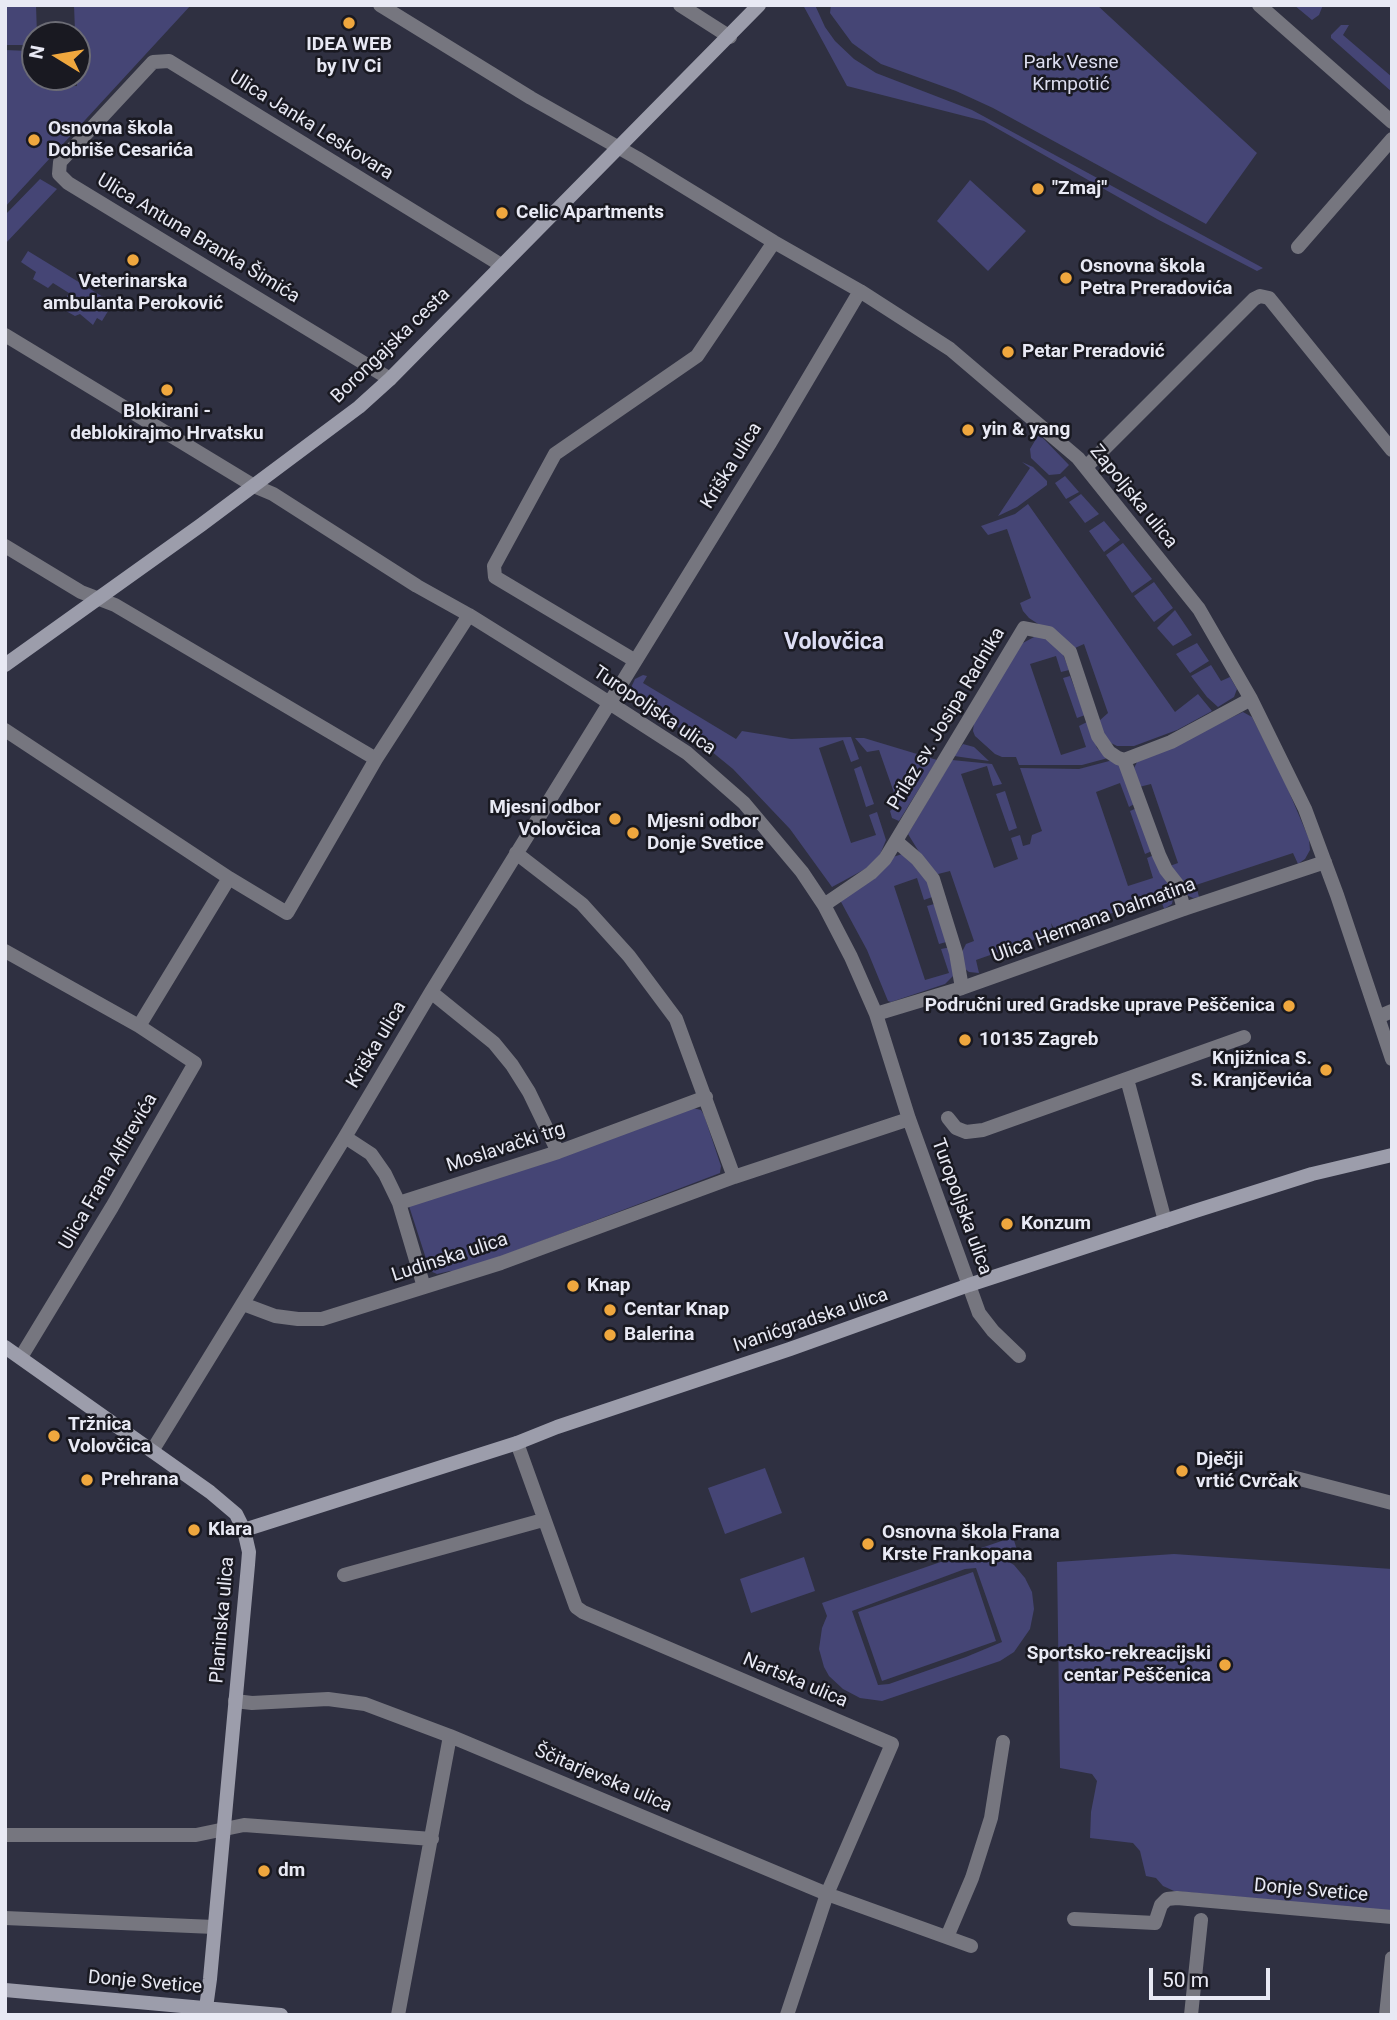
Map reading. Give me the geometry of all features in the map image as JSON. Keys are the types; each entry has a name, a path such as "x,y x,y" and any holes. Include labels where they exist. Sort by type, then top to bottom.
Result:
{"street":[{"name":"Zapoljska ulica","path":"380,5 531,98 860,291 950,349 1078,458 1199,609 1251,699 1305,809 1385,1014 1392,1059"},
{"path":"680,5 730,37"},
{"name":"Borongajska cesta","path":"5,665 359,407 390,379 759,5"},
{"path":"1259,5 1392,122"},
{"name":"Ulica Janka Leskovara","path":"108,109 153,62 169,61 501,265"},
{"name":"Ulica Antuna Branka Šimića","path":"108,109 60,162 58,169 61,178 390,379"},
{"path":"1298,247 1392,139"},
{"path":"634,660 495,576 494,566 555,454 697,356 774,242"},
{"name":"Kriška ulica","path":"152,1451 608,702 770,443 860,291"},
{"path":"1086,467 1260,296 1269,298 1392,450"},
{"name":"Turopoljska ulica","path":"5,335 254,486 272,494 608,702 687,753 744,803 802,872 824,905 876,1014 909,1119 979,1313 1019,1356"},
{"path":"5,546 81,592 115,605 376,758"},
{"path":"5,730 229,878 287,913 376,758 468,615"},
{"name":"Prilaz sv. Josipa Radnika","path":"824,905 871,873 885,859 1024,628 1049,633 1070,652 1098,736 1109,752 1124,760 1159,855 1177,884 1184,909"},
{"path":"1124,760 1171,742 1251,699"},
{"name":"Prilaz sv. Josipa Radnika","path":"896,841 918,859 933,879 956,953 962,988"},
{"path":"516,853 582,904 629,956 676,1019 734,1177"},
{"name":"Ulica Hermana Dalmatina","path":"876,1014 962,988 1325,862"},
{"path":"139,1026 229,878"},
{"name":"Ulica Frana Alfirevića","path":"5,951 139,1026 195,1063 112,1208 20,1357"},
{"path":"431,992 494,1044 512,1065 558,1152"},
{"path":"948,1118 956,1128 966,1132 983,1129 1244,1037"},
{"path":"1127,1079 1165,1221"},
{"name":"Moslavački trg","path":"398,1203 558,1152 706,1097"},
{"name":"Ludinska ulica","path":"243,1304 275,1316 323,1319 500,1263 734,1177 909,1119"},
{"path":"345,1137 371,1154 385,1174 398,1203 424,1287"},
{"name":"Ivanićgradska ulica","path":"244,1530 517,1443 969,1285 1312,1174 1392,1155"},
{"name":"Planinska ulica","path":"5,1347 210,1492 236,1514 244,1530 249,1552 205,2011"},
{"name":"Nartska ulica","path":"517,1443 576,1607 892,1744 827,1894 787,2015"},
{"path":"1292,1477 1392,1503"},
{"path":"344,1575 543,1520"},
{"name":"Ščitarjevska ulica","path":"235,1701 252,1703 328,1699 365,1704 450,1736 827,1894 971,1946"},
{"path":"398,2015 450,1736"},
{"path":"947,1937 972,1878 991,1818 1003,1742"},
{"path":"5,1835 196,1835 244,1825 432,1839"},
{"name":"Donje Svetice","path":"1074,1919 1155,1923 1161,1905 1167,1899 1392,1917"},
{"path":"5,1919 215,1927"},
{"path":"1191,2015 1201,1920"},
{"path":"1386,2015 1392,1958"},
{"name":"Donje Svetice","path":"5,1990 205,2011 281,2015"}],"green space":[{"path":"5,5 36,5 37,21 21,21 21,45 5,45"},
{"name":"Osnovna škola Dobriše Cesarića","path":"74,5 191,5 5,207 5,50 21,51 21,91 91,91 91,21 75,21"},
{"path":"803,5 815,5 835,41 854,59 876,73 972,110 1263,268 1257,271 1157,219 984,121 847,86"},
{"name":"Park Vesne Krmpotić","path":"831,5 1097,5 1257,153 1206,224 993,108 956,91 881,64 852,43 830,13"},
{"path":"1294,5 1323,5 1319,15 1312,20"},
{"path":"1341,25 1349,25 1343,35 1392,77 1392,92 1331,38"},
{"path":"40,179 57,189 5,244 5,215"},
{"path":"970,180 1026,231 988,271 937,221"},
{"path":"28,251 113,303 102,321 97,318 93,325 80,314 75,316 66,311 69,306 63,303 69,293 53,283 48,288 33,279 36,272 21,262"},
{"path":"1039,434 1069,465 1060,474 1049,475 1031,458 1030,449"},
{"path":"1022,462 1033,467 1047,481 1047,485 1017,507 998,516 1030,468"},
{"path":"1065,476 1079,492 1066,499 1055,483"},
{"path":"1081,494 1099,514 1085,523 1069,502"},
{"path":"1028,504 1175,712 1198,694 1212,711 1177,730 1134,746 1117,746 1105,740 1099,721 1108,713 1084,644 1075,648 1029,618 1020,603 1031,598 1007,529 988,535 981,526 1015,514"},
{"path":"1104,521 1120,540 1104,552 1089,531"},
{"path":"1123,543 1152,579 1132,593 1106,555"},
{"path":"1154,582 1173,608 1154,622 1134,596"},
{"path":"1175,610 1192,635 1173,646 1157,628"},
{"path":"1034,637 1044,637 1061,649 1069,670 1061,672 1056,656 1030,664 1061,755 1086,747 1079,726 1087,722 1097,748 1108,758 1082,765 1019,765 1016,757 995,754 975,736 974,722 1021,644"},
{"path":"1197,643 1209,661 1190,673 1176,654"},
{"path":"1211,665 1221,681 1230,677 1237,689 1234,697 1218,707 1191,676"},
{"path":"647,676 643,683 736,739 742,731 791,739 851,737 859,759 851,762 843,740 819,748 851,843 876,835 869,815 877,812 886,840 879,857 867,868 832,887 790,829 733,769 700,742 628,694 635,679"},
{"path":"1070,676 1085,715 1077,718 1063,678"},
{"path":"1243,712 1252,717 1284,780 1309,839 1310,850 1298,864 1293,853 1196,885 1199,897 1193,898 1186,895 1167,867 1178,863 1151,784 1139,787 1134,768 1137,762"},
{"path":"855,738 864,738 937,760 899,821 892,818 890,811 898,804 879,750 867,752"},
{"path":"963,744 974,747 989,761 954,756"},
{"path":"952,760 992,764 1002,784 993,786 987,766 961,774 994,868 1018,859 1011,838 1020,835 1023,846 1030,844 1032,835 1042,831 1020,768 1079,769 1113,760 1122,767 1136,803 1129,807 1120,783 1096,792 1128,886 1153,878 1147,858 1154,855 1174,894 1172,904 1164,909 1160,897 1056,932 1051,923 1053,933 976,960 979,973 969,972 964,968 962,952 966,944 974,941 950,871 935,873 908,834"},
{"path":"861,766 874,804 866,807 854,769"},
{"path":"1005,791 1017,828 1009,831 996,794"},
{"path":"1137,808 1152,851 1145,854 1130,811"},
{"path":"902,854 920,869 935,896 924,900 917,878 894,886 925,980 949,973 941,949 951,947 954,975 945,984 891,1002 888,1001 867,950 840,900 874,879 893,857"},
{"path":"938,903 950,941 939,944 927,906"},
{"path":"693,1108 701,1110 704,1115 721,1166 720,1173 455,1274 450,1271 437,1274 430,1271 409,1206"},
{"path":"765,1468 782,1513 725,1534 708,1488"},
{"path":"1013,1537 1017,1550 1001,1557 1014,1565 1025,1578 1032,1592 1034,1609 1030,1629 1014,1652 1000,1661 882,1701 860,1698 843,1689 829,1676 819,1649 827,1616 822,1603","holes":["976,1568 1002,1642 889,1684 878,1685 852,1611 965,1569"]},
{"name":"Sportsko-rekreacijski centar Peščenica","path":"1174,1554 1392,1569 1392,1911 1174,1891 1163,1886 1156,1878 1146,1876 1140,1851 1133,1843 1090,1838 1091,1812 1097,1781 1092,1774 1060,1768 1057,1562"},
{"path":"804,1557 815,1591 751,1613 740,1579"},
{"path":"973,1572 996,1641 882,1681 858,1612"}],"place":[{"name":"IDEA WEB by IV Ci","path":"349,23"},
{"name":"Osnovna škola Dobriše Cesarića","path":"34,140"},
{"name":"\"Zmaj\"","path":"1038,189"},
{"name":"Celic Apartments","path":"502,213"},
{"name":"Veterinarska ambulanta Peroković","path":"133,260"},
{"name":"Osnovna škola Petra Preradovića","path":"1066,278"},
{"name":"Petar Preradović","path":"1008,352"},
{"name":"Blokirani - deblokirajmo Hrvatsku","path":"167,390"},
{"name":"yin & yang","path":"968,430"},
{"name":"Mjesni odbor Volovčica","path":"615,819"},
{"name":"Mjesni odbor Donje Svetice","path":"633,833"},
{"name":"Područni ured Gradske uprave Peščenica","path":"1289,1006"},
{"name":"10135 Zagreb","path":"965,1040"},
{"name":"Knjižnica S. S. Kranjčevića","path":"1326,1070"},
{"name":"Konzum","path":"1007,1224"},
{"name":"Knap","path":"573,1286"},
{"name":"Centar Knap","path":"610,1310"},
{"name":"Balerina","path":"610,1335"},
{"name":"Tržnica Volovčica","path":"54,1436"},
{"name":"Dječji vrtić Cvrčak","path":"1182,1471"},
{"name":"Prehrana","path":"87,1480"},
{"name":"Klara","path":"194,1530"},
{"name":"Osnovna škola Frana Krste Frankopana","path":"868,1544"},
{"name":"Sportsko-rekreacijski centar Peščenica","path":"1225,1665"},
{"name":"dm","path":"264,1871"}],"district":[{"name":"Volovčica","path":"834,643"}]}
